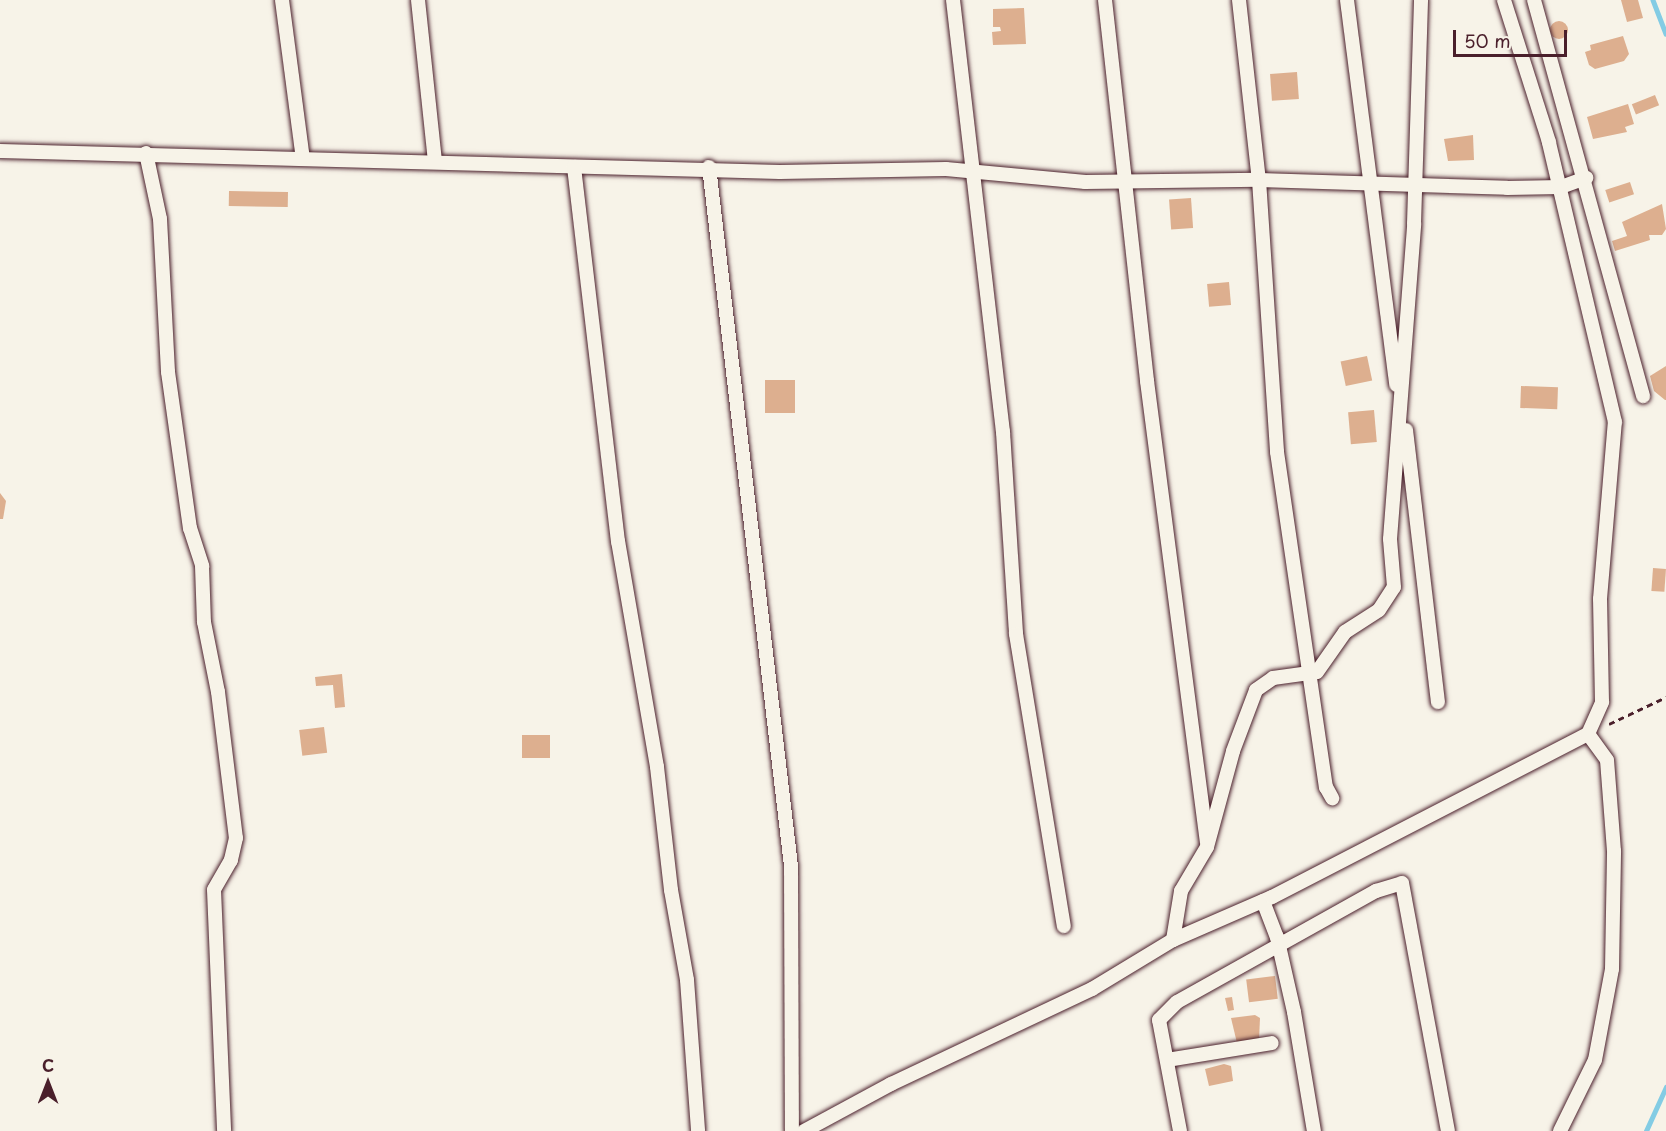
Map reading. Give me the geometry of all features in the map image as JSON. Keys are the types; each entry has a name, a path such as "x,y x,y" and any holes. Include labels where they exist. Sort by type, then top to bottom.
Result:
{"street":[{"path":"282,0 303,159"},
{"path":"418,0 435,161"},
{"path":"953,0 1003,432 1016,634 1064,926"},
{"path":"1105,0 1174,602 1208,847"},
{"path":"1239,0 1259,180 1277,452 1326,787 1332,798"},
{"path":"1347,0 1401,402 1438,702"},
{"path":"1173,940 1181,891 1208,847 1233,751 1256,690 1273,678 1311,674 1325,664 1346,632 1379,610 1394,587 1390,539 1415,185 1421,0"},
{"path":"804,1131 891,1084 1092,989 1173,940 1263,901 1588,734 1602,702 1600,599 1615,422 1561,187 1503,0"},
{"path":"1534,0 1586,178 1643,396"},
{"path":"0,151 435,161 574,167 709,167 780,172 973,171 1048,180 1259,180 1561,187 1586,178"},
{"path":"146,153 160,219 168,372 189,528 202,566 204,622 218,692 237,838 231,860 214,890 224,1131"},
{"path":"574,167 618,541 657,767 670,890 687,980 698,1131"},
{"path":"709,167 791,867 792,1131"},
{"path":"1560,1131 1595,1060 1612,969 1614,851 1607,760 1588,734"},
{"path":"1179,1131 1159,1020 1177,1002 1377,891 1402,883 1449,1131"},
{"path":"1263,901 1279,945 1314,1131"},
{"path":"1167,1060 1272,1043"}],"path":[{"path":"1588,734 1666,697"}],"building":[{"path":"1621,0 1638,0 1643,18 1627,22"},
{"path":"1024,8 1026,44 993,45 992,32 1001,31 1000,27 993,27 993,9"},
{"path":"1559,21 1565,24 1568,30 1565,36 1559,39 1553,36 1550,30 1553,24"},
{"path":"1623,36 1629,54 1624,61 1595,69 1589,65 1585,52 1591,50 1590,45"},
{"path":"1297,72 1299,99 1272,101 1270,74"},
{"path":"1655,95 1659,105 1636,115 1632,104"},
{"path":"1628,104 1634,124 1625,127 1627,132 1593,139 1587,117"},
{"path":"1473,135 1474,160 1448,161 1444,139"},
{"path":"1630,182 1634,194 1609,202 1605,190"},
{"path":"229,191 288,192 288,207 229,206"},
{"path":"1191,198 1193,228 1171,229 1169,200"},
{"path":"1662,204 1666,229 1662,235 1649,235 1650,240 1615,251 1612,241 1627,236 1622,222"},
{"path":"1229,282 1231,305 1209,307 1207,284"},
{"path":"1367,356 1372,380 1346,386 1341,362"},
{"path":"1666,366 1665,400 1654,391 1650,376"},
{"path":"765,380 795,380 795,413 765,413"},
{"path":"1521,386 1558,387 1557,409 1520,408"},
{"path":"1374,410 1377,442 1351,444 1348,412"},
{"path":"0,493 6,501 3,519 0,519"},
{"path":"1653,568 1666,569 1664,592 1651,591"},
{"path":"342,674 345,707 335,708 333,685 316,686 315,677"},
{"path":"324,727 327,753 302,756 299,730"},
{"path":"522,735 550,735 550,758 522,758"},
{"path":"1275,976 1278,999 1249,1002 1246,980"},
{"path":"1232,997 1234,1010 1228,1011 1225,998"},
{"path":"1255,1015 1260,1018 1259,1040 1237,1043 1231,1018"},
{"path":"1224,1064 1231,1066 1233,1081 1209,1086 1205,1069"}],"waterway":[{"path":"1653,0 1666,34"},
{"path":"1646,1131 1666,1087"}]}
